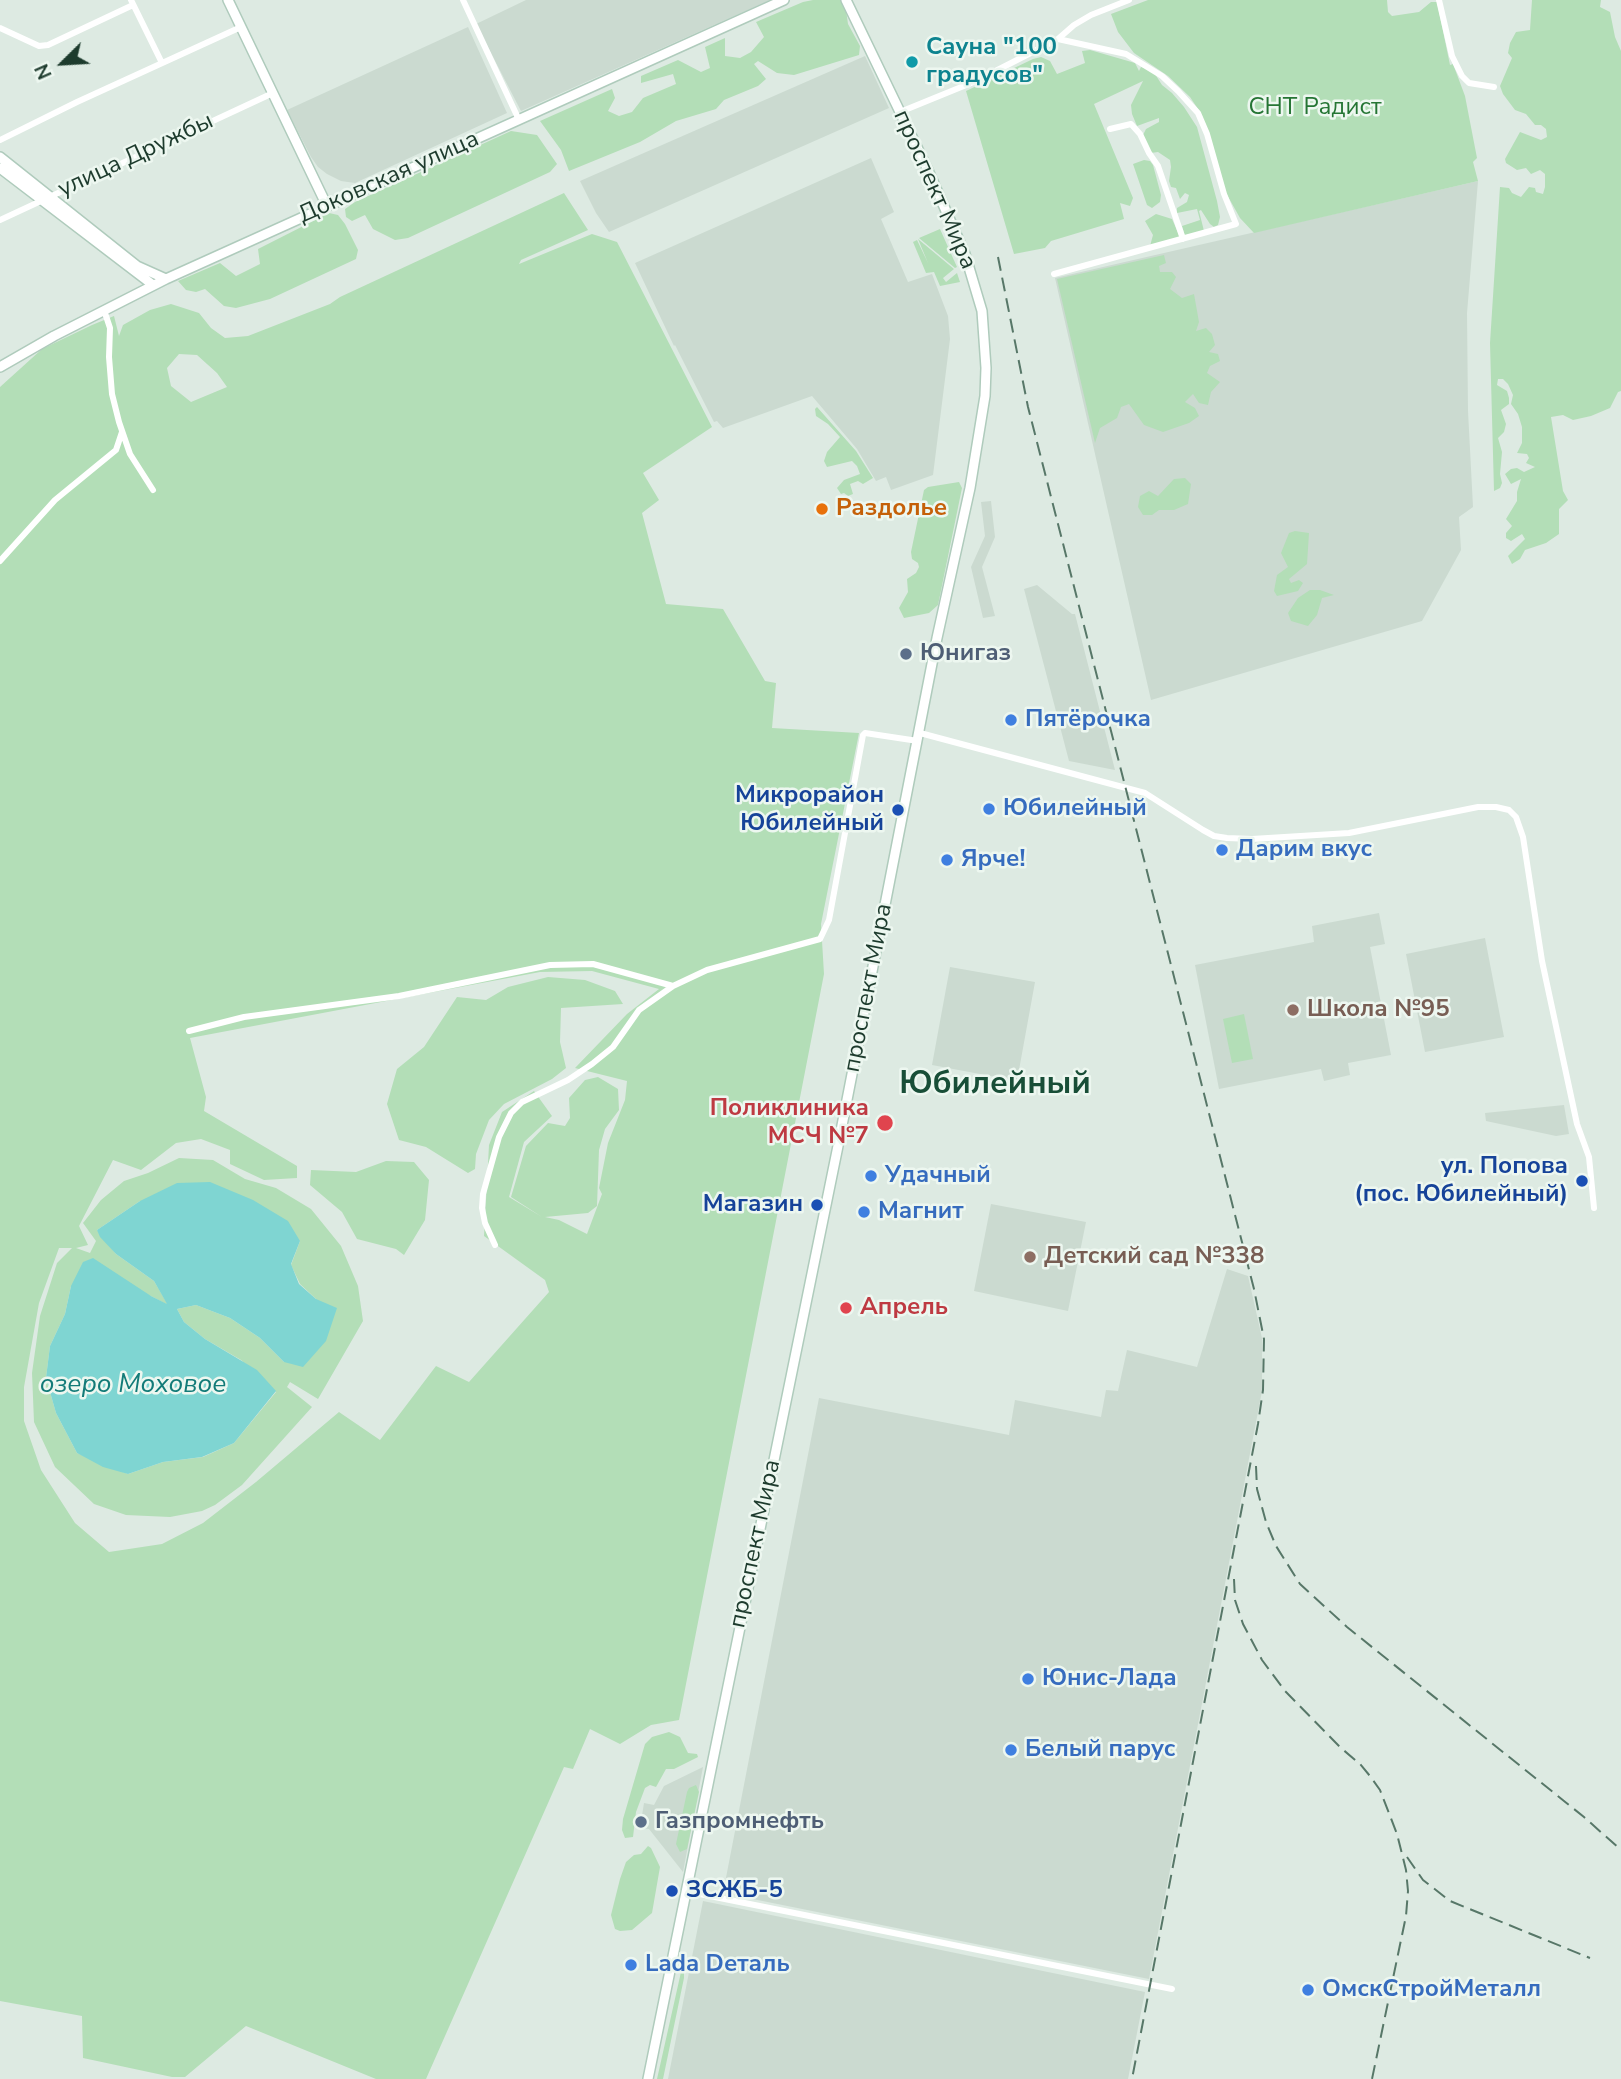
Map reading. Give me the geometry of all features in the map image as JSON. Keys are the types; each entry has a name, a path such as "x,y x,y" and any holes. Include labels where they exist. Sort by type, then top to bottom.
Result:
{"street":[{"path":"228,0 327,206"},
{"path":"463,0 519,120"},
{"name":"Доковская улица","path":"0,368 153,285 784,0"},
{"name":"проспект Мира","path":"648,2079 983,419 986,368 982,311 974,280 952,221 846,0"},
{"path":"900,113 976,81 1058,40 1074,25 1129,0"},
{"path":"1439,0 1452,56 1462,76 1469,83 1494,88"},
{"path":"0,28 39,46 48,45 132,2 162,63"},
{"path":"0,141 77,102 241,27"},
{"path":"1054,274 1236,224 1198,113 1162,76 1140,61 1126,54 1058,40"},
{"name":"улица Дружбы","path":"0,220 273,93"},
{"path":"1110,129 1131,124 1140,134 1158,166 1183,239"},
{"path":"0,157 153,285"},
{"path":"0,168 46,198 136,266 166,279"},
{"path":"104,310 110,328 108,357 112,394 122,432 137,468 153,490"},
{"path":"0,561 55,500 116,450 122,432"},
{"path":"495,1245 485,1223 483,1194 499,1137 511,1113 522,1102 568,1080 592,1064 612,1047 639,1010 673,986 707,970 820,939 829,920 865,733 919,737 1145,793 1203,830 1214,836 1227,838 1349,833 1478,807 1509,810 1516,817 1523,837 1542,961 1577,1124 1590,1157 1594,1208"},
{"path":"189,1031 244,1017 399,996 550,965 593,964 673,986"},
{"path":"685,1892 1172,1989"}],"shaded area":[{"path":"526,0 770,0 521,111 476,24"},
{"path":"468,27 507,113 355,183 341,181 318,167 287,110"},
{"path":"865,56 889,108 609,232 596,213 580,181"},
{"path":"871,158 894,212 881,219 908,282 932,274 948,316 950,339 933,475 891,490 886,477 876,481 857,449 812,396 723,428 717,421 714,422 635,263"},
{"path":"1478,181 1467,313 1473,507 1459,517 1461,550 1422,621 1151,700 1055,278"},
{"path":"991,501 995,537 982,567 995,616 983,618 971,567 985,536 981,502"},
{"path":"1037,585 1075,614 1115,770 1069,761 1024,589"},
{"name":"Школа №95","path":"1379,913 1385,944 1370,947 1391,1055 1348,1063 1350,1075 1324,1081 1321,1069 1219,1089 1195,965 1314,942 1312,926"},
{"path":"1485,938 1504,1037 1425,1052 1406,954"},
{"path":"950,967 1035,982 1017,1081 932,1065"},
{"path":"1564,1105 1569,1134 1556,1136 1486,1121 1485,1113"},
{"name":"Детский сад №338","path":"991,1204 1086,1222 1068,1311 974,1291"},
{"path":"1227,1269 1248,1276 1262,1338 1262,1391 1149,1979 723,1893 819,1398 1009,1435 1015,1400 1101,1417 1106,1390 1118,1391 1127,1350 1197,1367"},
{"path":"703,1767 683,1872 649,1829 640,1828 644,1803 654,1805 664,1786"},
{"path":"703,1901 1145,1992 1128,2079 668,2079"}],"green space":[{"path":"813,0 840,0 846,10 848,24 860,46 859,55 794,75 777,73 758,61 754,64 766,79 758,86 724,100 716,109 676,121 640,142 569,171 561,150 540,121 612,89 615,98 608,111 619,116 632,112 643,98 676,84 673,74 641,83 641,76 678,60 701,72 710,68 705,47 725,38 725,56 740,58 751,52 764,37 756,22"},
{"name":"СНТ Радист","path":"1148,0 1387,0 1388,12 1392,16 1419,12 1431,2 1437,2 1450,65 1453,64 1465,96 1477,158 1473,162 1478,181 1254,233 1240,218 1226,193 1200,112 1190,97 1168,76 1134,53 1118,32 1111,14"},
{"path":"1532,0 1601,0 1600,7 1610,12 1621,51 1621,391 1610,408 1591,416 1573,420 1563,415 1551,417 1563,491 1568,500 1559,509 1559,534 1546,543 1525,550 1520,559 1512,564 1508,556 1525,539 1522,534 1511,541 1506,538 1506,533 1512,526 1506,519 1517,501 1521,479 1511,484 1505,474 1511,469 1517,468 1524,472 1535,467 1526,463 1529,458 1527,454 1517,453 1522,443 1522,427 1511,404 1513,395 1508,384 1503,379 1498,379 1497,385 1507,391 1509,404 1501,410 1506,424 1504,432 1498,438 1502,452 1502,483 1500,488 1494,491 1490,343 1500,187 1509,188 1512,193 1521,197 1529,187 1543,194 1545,187 1545,174 1540,170 1531,174 1526,168 1517,170 1506,163 1505,159 1520,132 1541,140 1547,137 1546,129 1535,125 1526,114 1515,110 1500,86 1512,58 1508,53 1510,43 1516,32 1530,30"},
{"path":"1090,50 1135,63 1139,71 1141,67 1155,74 1184,107 1197,127 1217,201 1220,217 1218,225 1214,227 1210,224 1201,210 1199,211 1204,231 1185,236 1182,226 1200,220 1197,209 1177,213 1177,208 1187,202 1189,195 1185,193 1180,199 1176,188 1171,187 1169,181 1170,160 1158,152 1151,153 1143,135 1146,129 1159,122 1159,118 1137,126 1132,114 1131,105 1143,81 1094,104 1133,198 1130,206 1120,203 1124,219 1051,241 1045,248 1014,254 966,91 1041,57 1050,61 1057,74 1085,63 1082,51"},
{"path":"511,131 537,135 557,164 550,172 408,238 395,240 373,229 365,215 352,221 346,217 345,209 355,202"},
{"path":"1144,160 1153,165 1161,195 1160,202 1152,208 1147,205 1133,164"},
{"path":"564,193 588,230 521,260 519,264 592,234 617,242 712,427 643,473 659,500 642,513 666,604 723,609 765,681 776,683 772,728 859,733 821,924 824,974 679,1720 651,1725 620,1744 590,1729 573,1769 564,1767 426,2079 376,2079 246,2026 185,2077 172,2077 83,2058 82,2016 0,2001 0,387 42,349 114,316 119,336 123,325 150,310 171,304 199,313 211,328 225,338 248,336 330,304","holes":["179,354 197,355 217,373 227,387 191,402 171,386 167,368","592,971 659,989 627,1014 575,1068 627,1081 625,1100 608,1143 599,1188 602,1194 587,1234 559,1220 545,1217 588,1213 597,1206 599,1150 605,1129 619,1110 618,1089 598,1077 585,1080 569,1098 570,1118 565,1126 548,1123 526,1146 511,1197 542,1217 509,1197 524,1142 552,1116 534,1091 502,1112 489,1145 484,1236 545,1280 549,1292 469,1382 436,1366 380,1440 339,1412 203,1523 162,1544 109,1552 75,1523 41,1470 24,1421 24,1387 39,1303 59,1248 72,1248 57,1263 40,1316 32,1373 34,1422 55,1467 94,1504 126,1515 170,1517 202,1511 242,1485 312,1407 287,1387 290,1382 318,1399 363,1321 358,1286 341,1246 311,1209 276,1188 245,1179 213,1160 179,1158 124,1181 101,1200 83,1223 96,1241 90,1253 76,1248 88,1245 79,1226 113,1160 141,1170 176,1143 201,1139 230,1150 230,1164 264,1180 297,1178 297,1166 204,1111 206,1097 190,1038 540,972","140,1201 300,1241 291,1265 300,1284 316,1299 284,1362 260,1338 230,1318 196,1305 177,1309 184,1322 205,1339 241,1360 276,1392 234,1443 203,1457 163,1462 128,1474 77,1453 56,1413 46,1378 50,1346 65,1314 71,1286 151,1296 168,1305 154,1281 116,1254 97,1230"]},
{"path":"329,213 338,215 345,224 358,250 356,259 270,299 236,308 224,306 205,289 196,292 186,290 178,281 220,263 236,276 260,264 258,249"},
{"path":"1156,214 1172,219 1180,237 1150,246 1153,235 1145,221"},
{"path":"940,229 957,267 955,268 919,238"},
{"path":"918,239 954,269 943,278 946,282 957,273 960,282 940,286 934,272 926,273 913,242 917,240 928,263"},
{"path":"1164,255 1166,263 1159,266 1160,272 1172,272 1176,277 1170,289 1182,298 1194,294 1199,322 1196,331 1206,328 1212,334 1215,345 1209,352 1218,354 1220,361 1210,366 1207,373 1220,382 1211,392 1208,405 1199,403 1193,394 1185,402 1195,408 1199,416 1189,423 1163,432 1144,425 1129,404 1121,407 1117,418 1100,428 1095,443 1057,279"},
{"path":"817,407 856,451 873,478 863,484 858,481 850,484 853,494 848,496 841,494 837,488 844,480 860,474 852,461 827,467 824,461 827,452 840,437 816,416"},
{"path":"1185,478 1191,484 1188,504 1174,510 1159,510 1152,515 1143,515 1138,507 1140,496 1149,491 1158,496 1174,479"},
{"path":"959,482 962,488 938,605 929,613 904,618 899,608 908,592 907,579 916,573 919,567 912,559 911,552 924,490"},
{"path":"1289,533 1309,533 1307,564 1289,579 1291,583 1299,580 1303,583 1298,591 1277,596 1274,591 1277,575 1288,567 1281,553"},
{"path":"1310,590 1334,595 1322,598 1317,615 1308,626 1291,621 1288,613 1298,598"},
{"path":"548,977 585,980 615,991 623,1004 561,1008 560,1042 566,1068 552,1079 504,1104 489,1120 476,1154 475,1169 468,1173 426,1147 399,1140 387,1104 397,1069 424,1047 457,997 486,1000 508,987"},
{"path":"1244,1014 1253,1059 1232,1063 1223,1019"},
{"path":"386,1161 414,1162 429,1180 425,1220 404,1255 396,1249 357,1239 342,1212 310,1185 311,1170 356,1172"},
{"path":"669,1732 680,1737 688,1753 697,1754 698,1757 674,1769 666,1769 656,1787 650,1785 645,1788 636,1812 633,1837 625,1838 622,1830 623,1819 645,1744 652,1737"},
{"path":"696,1785 699,1792 687,1849 680,1852 676,1844 687,1792"},
{"path":"648,1846 660,1867 652,1913 632,1930 620,1931 615,1929 611,1915 620,1879 626,1862 634,1855 641,1854"},
{"path":"681,1972 684,1972 684,1978 663,2079 657,2079"}],"water":[{"name":"озеро Моховое","path":"210,1182 253,1200 288,1221 300,1241 291,1264 299,1284 316,1299 337,1308 326,1341 303,1367 284,1362 260,1338 230,1318 196,1305 177,1309 184,1322 205,1339 257,1370 276,1391 234,1443 202,1457 163,1462 128,1474 103,1467 77,1453 56,1413 46,1378 50,1346 65,1314 71,1286 83,1262 93,1258 167,1304 154,1281 116,1254 97,1230 140,1201 177,1183"}],"railway":[{"path":"998,257 1028,407 1254,1289 1264,1339 1263,1390 1258,1424 1132,2079"},
{"path":"1256,1466 1257,1489 1266,1522 1276,1546 1300,1584 1347,1627 1584,1817 1621,1850"},
{"path":"1234,1579 1235,1600 1243,1624 1262,1660 1285,1691 1370,1776 1380,1790 1397,1834 1406,1870 1406,1916 1372,2079"},
{"path":"1407,1857 1423,1880 1450,1901 1590,1958"}],"place":[{"name":"Сауна \"100 градусов\"","path":"912,62"},
{"name":"Раздолье","path":"822,509"},
{"name":"Юнигаз","path":"906,654"},
{"name":"Пятёрочка","path":"1011,720"},
{"name":"Юбилейный","path":"989,809"},
{"name":"Микрорайон Юбилейный","path":"898,810"},
{"name":"Дарим вкус","path":"1222,850"},
{"name":"Ярче!","path":"947,860"},
{"name":"Школа №95","path":"1293,1010"},
{"name":"Поликлиника МСЧ №7","path":"885,1123"},
{"name":"Удачный","path":"871,1176"},
{"name":"ул. Попова (пос. Юбилейный)","path":"1582,1181"},
{"name":"Магазин","path":"817,1205"},
{"name":"Магнит","path":"864,1212"},
{"name":"Детский сад №338","path":"1030,1257"},
{"name":"Апрель","path":"846,1308"},
{"name":"Юнис-Лада","path":"1028,1679"},
{"name":"Белый парус","path":"1011,1750"},
{"name":"Газпромнефть","path":"641,1822"},
{"name":"ЗСЖБ-5","path":"672,1891"},
{"name":"Lada Dеталь","path":"631,1965"},
{"name":"ОмскСтройМеталл","path":"1308,1990"}],"district":[{"name":"Юбилейный","path":"995,1085"}]}
